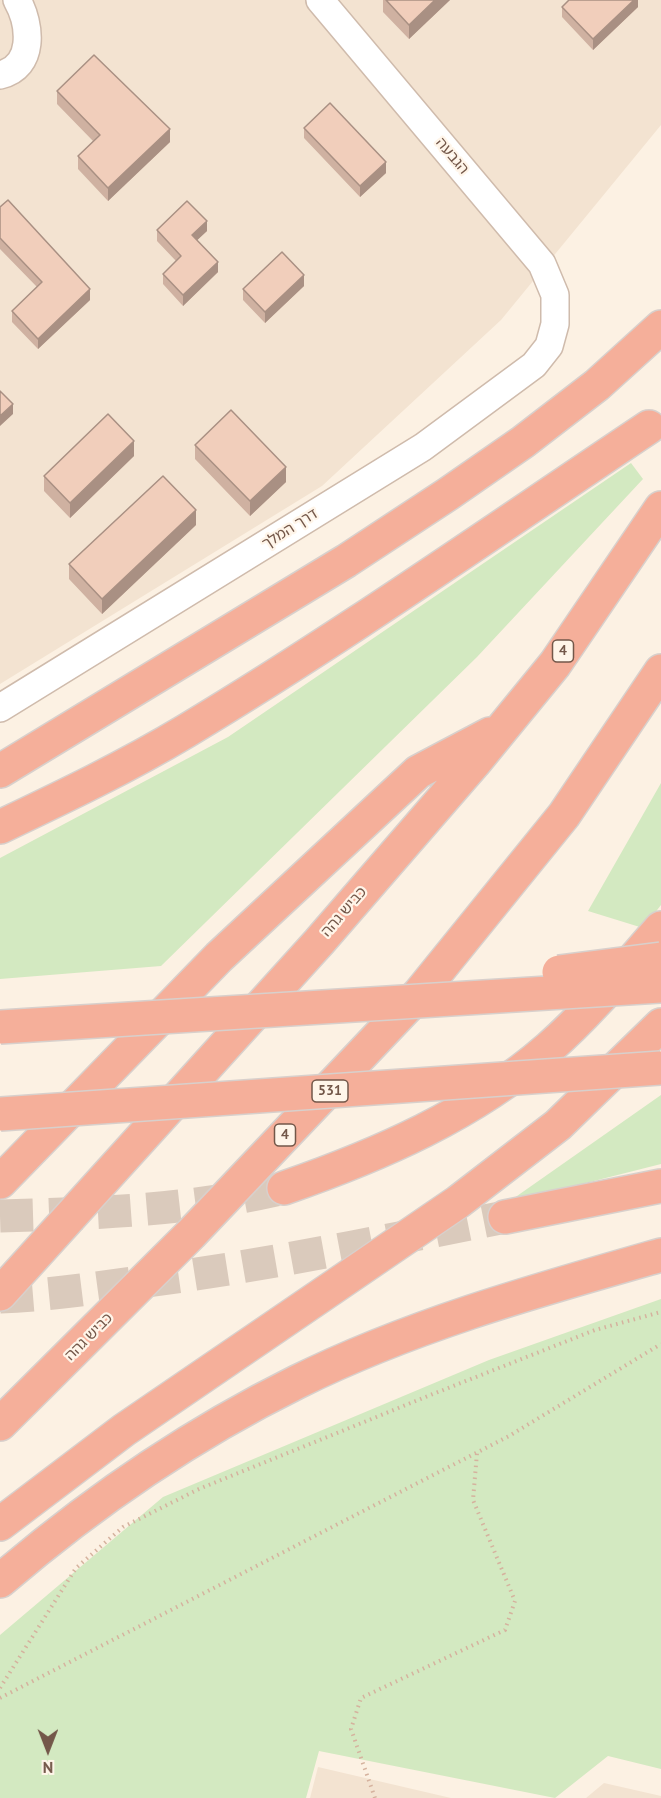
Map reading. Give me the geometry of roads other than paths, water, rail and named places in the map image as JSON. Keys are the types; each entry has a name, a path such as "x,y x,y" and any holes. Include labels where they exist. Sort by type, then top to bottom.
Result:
{"highway":[{"path":"0,771 346,561 448,494 523,442 597,385 661,327"},
{"path":"0,827 88,785 184,732 339,634 650,427"},
{"name":"כביש גהה","path":"0,1294 319,942 503,727 555,664 661,508"},
{"name":"כביש גהה","path":"0,1424 191,1234 419,994 564,815 661,671"},
{"path":"0,1182 219,957 418,772 503,727"},
{"path":"284,1188 447,1120 499,1088 549,1047 604,993 661,928"},
{"path":"269,1010 661,959"},
{"path":"0,1027 661,986"},
{"path":"0,1524 124,1430 458,1202 558,1125 661,1024"},
{"name":"531","path":"0,1114 661,1068"},
{"path":"505,1217 661,1186"},
{"path":"0,1581 76,1518 141,1470 298,1382 384,1344 451,1320 661,1255"}],"street":[{"path":"0,75 9,73 20,65 26,52 28,34 24,12 17,0"},
{"name":"הגבעה","path":"320,0 542,264 555,295 555,324"},
{"name":"דרך המלך","path":"0,708 423,447 534,365 549,346 555,324"}],"tunnel":[{"path":"0,1216 143,1210 212,1202 284,1188"},
{"path":"0,1297 78,1290 199,1274 505,1217"}]}
